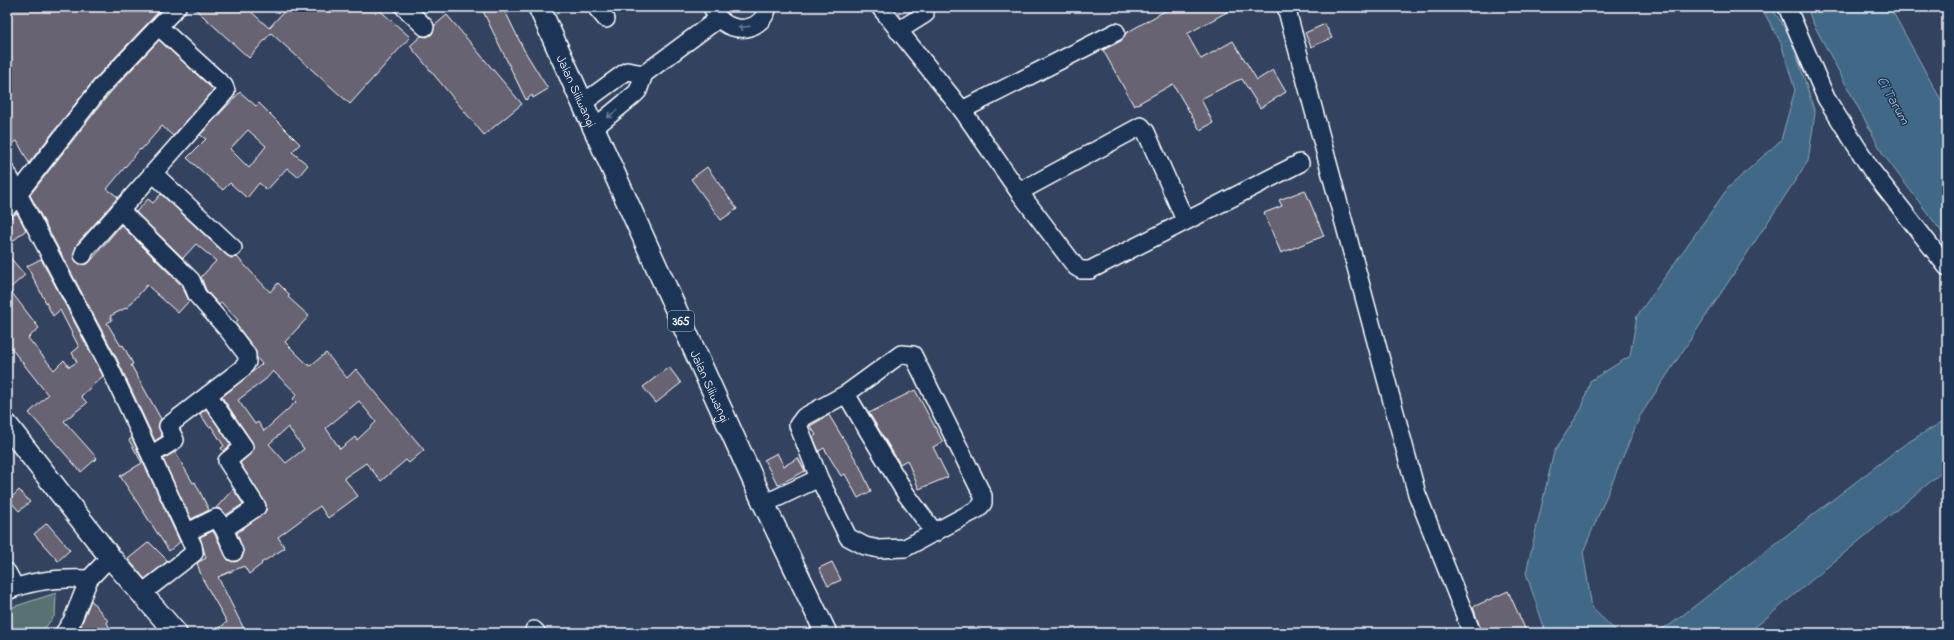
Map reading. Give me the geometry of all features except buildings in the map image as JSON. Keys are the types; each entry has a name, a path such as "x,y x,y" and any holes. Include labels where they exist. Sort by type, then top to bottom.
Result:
{"main road":[{"name":"Jalan Siliwangi","path":"539,7 764,504 826,633"},
{"path":"7,425 110,557 171,632"}],"street":[{"path":"7,208 101,87 177,7"},
{"path":"404,7 425,27"},
{"path":"594,128 638,91 644,74 715,13 729,26 735,28 748,28 760,21 768,7"},
{"path":"880,7 962,110 1019,192 1076,267 1081,270 1090,270 1185,220 1300,163"},
{"path":"1286,7 1417,494 1472,633"},
{"path":"1787,7 1826,98 1872,171 1947,267"},
{"path":"898,31 929,9"},
{"path":"83,255 85,250 153,172 226,91 224,86 158,27"},
{"path":"962,110 1116,32"},
{"path":"583,102 627,71 644,74"},
{"path":"1019,192 1141,126 1146,132 1185,220"},
{"path":"153,172 233,248"},
{"path":"7,173 108,364 194,546 194,553 141,594"},
{"path":"120,210 191,280 197,295 228,330 247,355 247,362 243,368 168,426 175,440 151,455"},
{"path":"902,354 913,355 983,496 983,503 978,509 905,548 879,549 865,546 848,537 819,478 798,425 804,418 846,394 902,354"},
{"path":"846,394 906,494 935,533"},
{"path":"208,395 244,447 227,461 257,507 224,529"},
{"path":"764,504 819,478"},
{"path":"188,532 216,518 224,529 234,552"},
{"path":"64,633 72,621 89,579 110,557"},
{"path":"7,572 11,589 60,578 89,579"}],"green space":[{"path":"56,593 55,615 41,633 7,633 7,609"}],"water":[{"path":"1761,7 1771,7 1791,37 1815,113 1808,161 1640,416 1583,552 1592,608 1618,633 1546,633 1526,573 1554,452 1582,408 1590,381 1630,356 1637,316 1728,188 1781,140 1795,90 1781,43"},
{"name":"Ci Tarum","path":"1807,7 1890,7 1947,111 1947,239 1883,154 1812,21"},
{"path":"1947,419 1947,468 1748,633 1651,633 1670,625 1905,444"}]}
